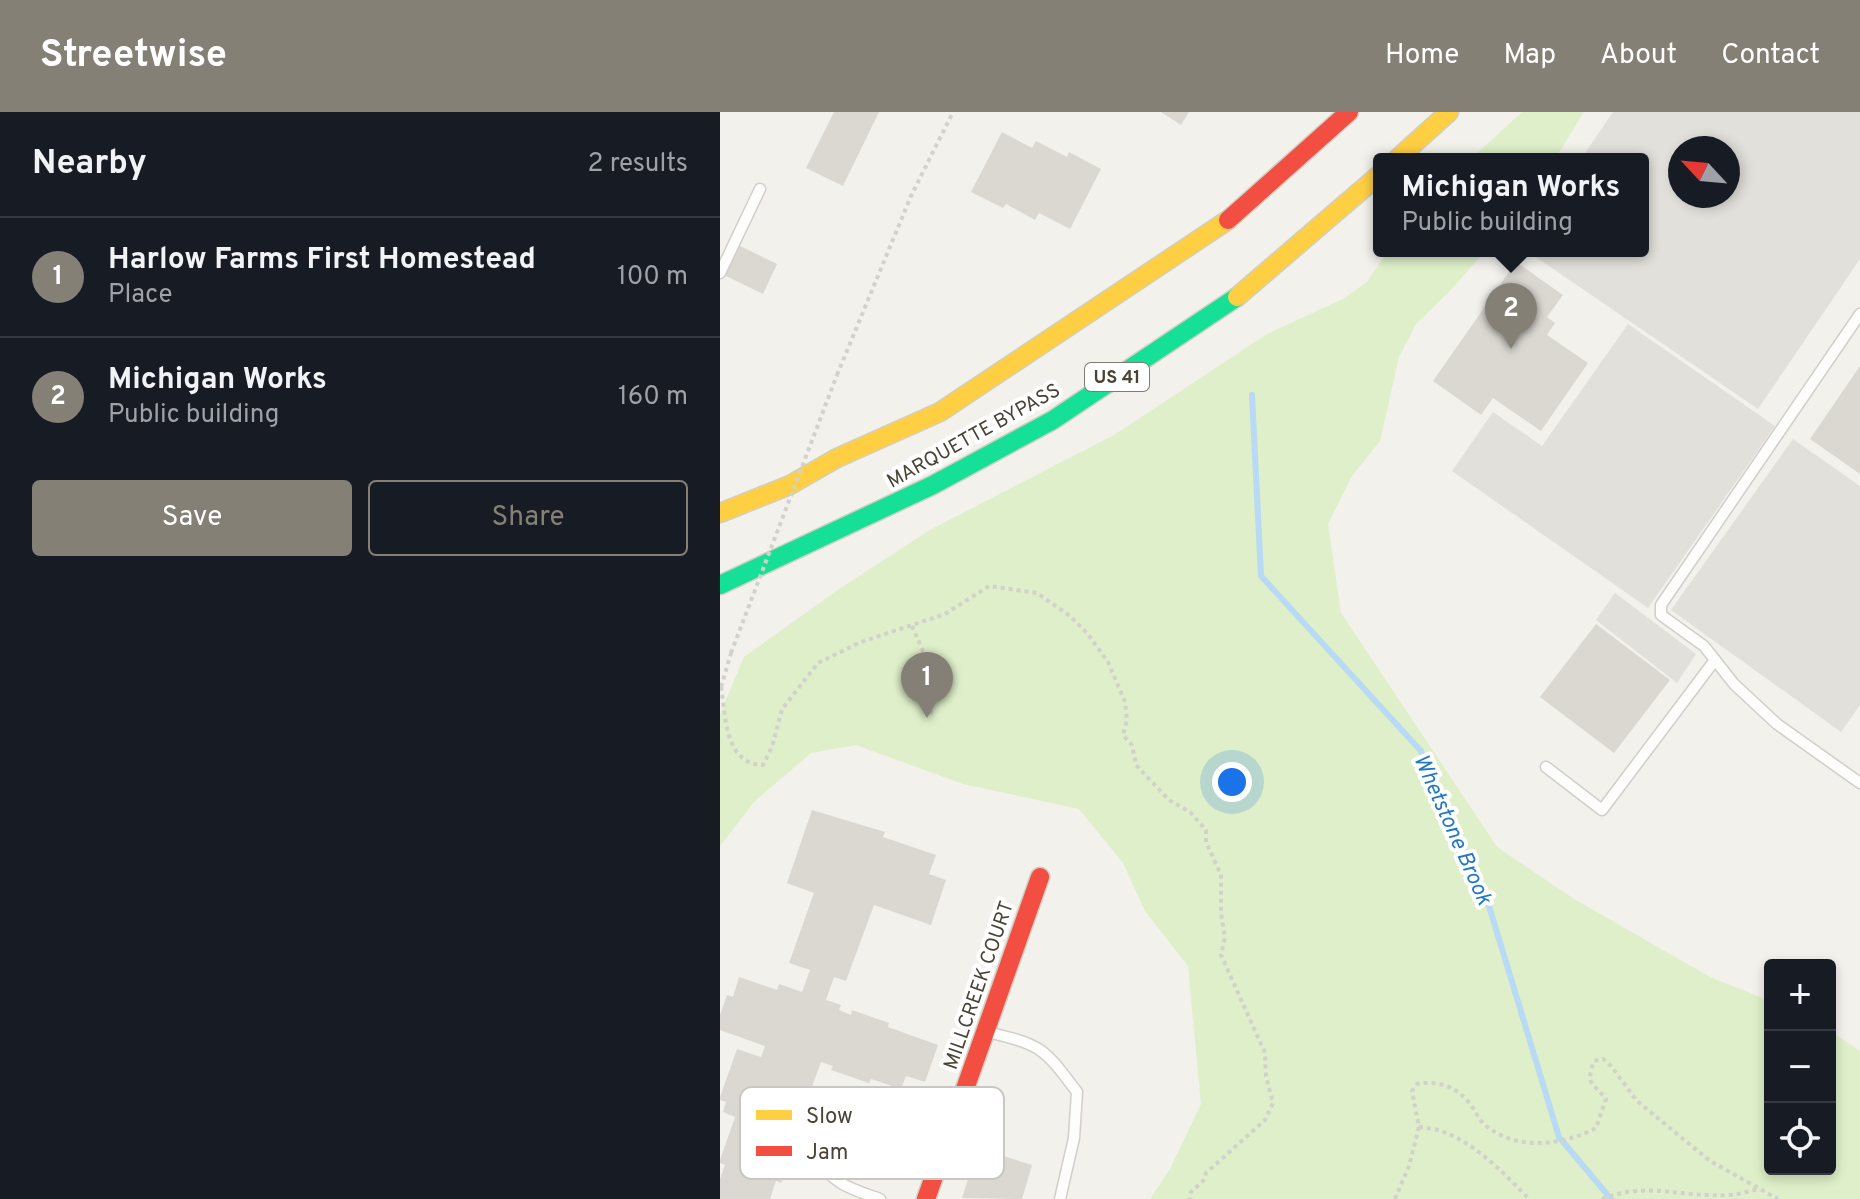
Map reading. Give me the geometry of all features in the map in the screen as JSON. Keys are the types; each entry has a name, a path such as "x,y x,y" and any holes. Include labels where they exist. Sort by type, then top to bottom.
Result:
{"main road":[{"name":"MARQUETTE BYPASS","path":"720,513 790,485 837,458 940,412 1231,218 1349,112"},
{"path":"1404,153 1449,112"},
{"name":"MARQUETTE BYPASS","path":"720,585 933,485 1053,420 1236,298 1373,180"},
{"name":"MILLCREEK COURT","path":"966,1087 1040,877"},
{"name":"MILLCREEK COURT","path":"926,1199 933,1179"}],"lane":[{"path":"720,273 760,189"},
{"path":"1860,314 1661,605 1661,615 1704,646 1734,684 1777,724 1860,783"},
{"path":"1546,767 1602,810 1715,660"},
{"path":"985,1032 1031,1043 1051,1057 1077,1092 1074,1138 1060,1199"},
{"path":"834,1179 839,1184 880,1199"}],"path":[{"path":"953,112 911,196 837,375 731,653 720,688 730,743 739,756 752,765 763,765 772,747 782,709 818,663 861,642 945,614 989,586 1037,593 1051,601 1087,633 1108,662 1125,702 1127,720 1123,735 1132,745 1136,765 1169,800 1190,812 1206,830 1206,842 1221,875 1221,914 1225,937 1221,955 1265,1053 1266,1076 1273,1103 1265,1120 1206,1173 1203,1181 1191,1192 1190,1199"},
{"path":"912,626 930,667 931,718"},
{"path":"1395,1199 1409,1166 1419,1127 1412,1091 1417,1084 1428,1082 1453,1088 1469,1103 1482,1123 1500,1136 1527,1144 1576,1139 1596,1128 1603,1110 1606,1099 1592,1087 1589,1075 1594,1061 1603,1059 1637,1101 1710,1161 1778,1199"},
{"path":"1419,1127 1443,1131 1467,1146 1495,1166 1529,1199"},
{"path":"1602,1199 1622,1191 1646,1189 1730,1195 1761,1188"}],"shaded area":[{"path":"1613,112 1860,112 1860,259 1758,409 1536,257 1649,257 1649,153 1585,153"},
{"path":"1628,324 1775,426 1648,608 1452,471 1493,412 1542,446"},
{"path":"1793,439 1860,486 1860,705 1841,732 1671,610"},
{"path":"1615,593 1696,654 1677,683 1596,620"}],"green space":[{"path":"1522,112 1584,112 1559,153 1478,153"},
{"path":"1384,257 1480,257 1416,324 1399,357 1380,441 1352,476 1328,524 1341,613 1497,847 1574,899 1710,977 1764,999 1764,1175 1836,1175 1836,1035 1860,1051 1860,1199 1150,1199 1170,1169 1201,1104 1188,966 1145,911 1123,863 1079,809 963,784 856,745 811,753 755,801 720,846 720,714 744,657 839,589 930,530 1114,435 1267,334 1343,299 1367,282"}],"building":[{"path":"834,112 879,112 843,186 806,168"},
{"path":"1161,112 1189,112 1181,125"},
{"path":"1002,132 1032,148 1036,141 1067,157 1069,152 1101,169 1070,229 1039,213 1035,220 1006,204 1003,208 971,192"},
{"path":"736,244 777,264 763,294 722,274"},
{"path":"1516,262 1563,295 1547,317 1555,323 1547,335 1588,363 1541,431 1493,398 1481,415 1433,381"},
{"path":"1860,366 1860,474 1810,439"},
{"path":"1596,624 1670,680 1614,753 1540,697"},
{"path":"812,810 885,832 883,837 936,855 929,874 946,880 931,925 874,905 846,981 834,977 826,1000 841,1005 839,1010 851,1015 852,1010 938,1045 925,1082 906,1076 902,1087 871,1079 869,1083 831,1070 833,1066 821,1062 812,1087 740,1087 740,1179 782,1179 781,1183 776,1181 770,1199 720,1199 720,1179 725,1165 720,1160 735,1117 723,1112 726,1102 720,1097 737,1049 761,1057 765,1046 720,1030 720,1015 727,995 733,997 739,977 777,990 779,984 802,992 810,970 789,963 814,893 787,883"},
{"path":"1004,1156 1032,1165 1022,1199 962,1198 968,1179 1004,1179"}],"waterway":[{"name":"Whetstone Brook","path":"1252,395 1261,576 1421,751 1489,906 1559,1137 1611,1199"}],"traffic: fast":[{"path":"720,585 933,485 1053,420 1237,297"}],"traffic: slow":[{"path":"1404,153 1449,112"},
{"path":"1237,297 1373,180"},
{"path":"720,513 790,485 837,458 940,412 1228,220"}],"traffic: jam":[{"path":"1228,220 1349,112"},
{"path":"966,1087 1040,877"},
{"path":"926,1199 933,1179"}],"place":[{"name":"Michigan Works","path":"1511,349"},
{"name":"Harlow Farms First Homestead","path":"927,718"}]}
